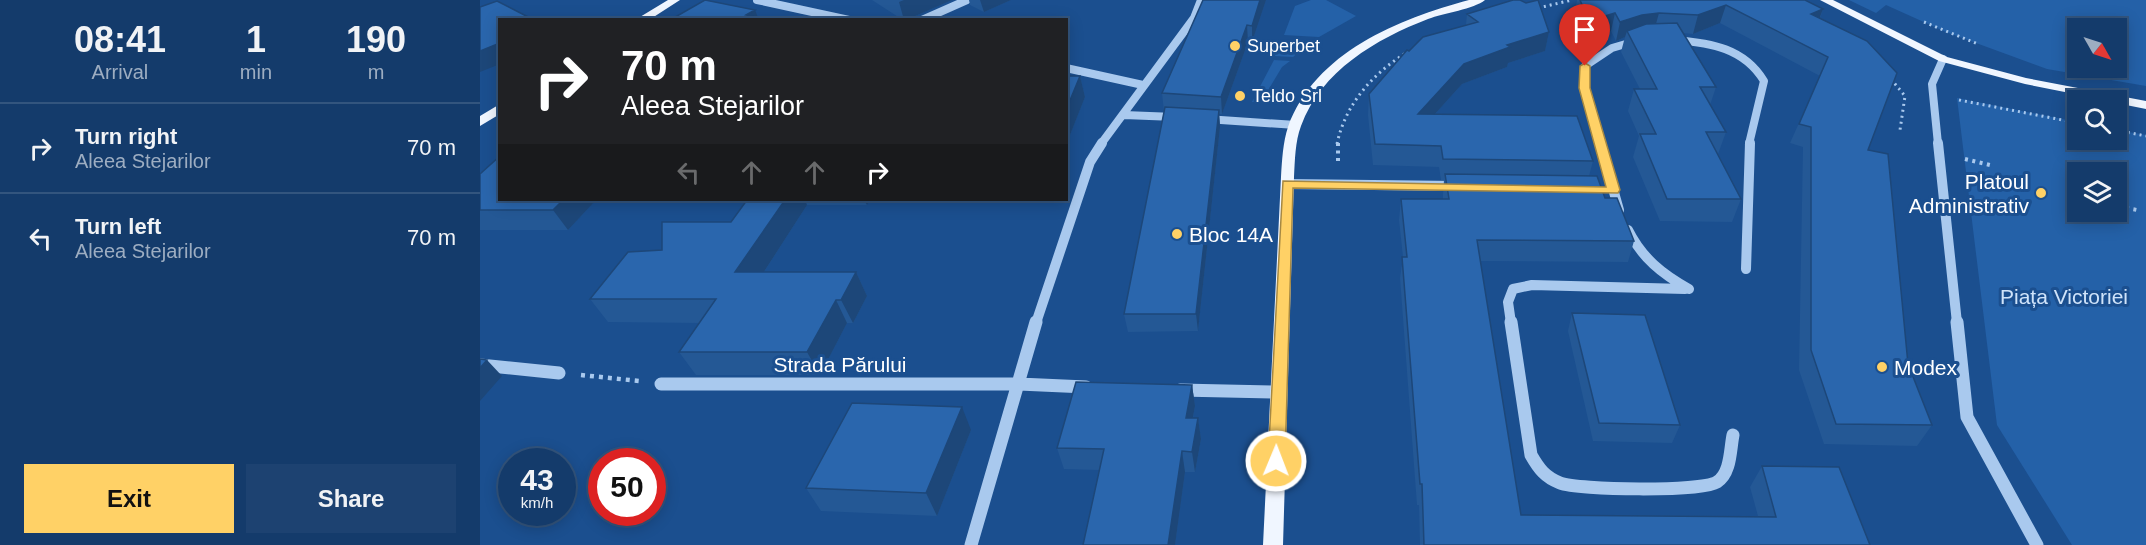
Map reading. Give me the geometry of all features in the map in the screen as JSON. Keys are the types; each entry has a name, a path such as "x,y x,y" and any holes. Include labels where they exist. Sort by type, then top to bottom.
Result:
{"main road":[{"path":"644,18 675,0"},
{"path":"1272,545 1287,184 1290,146 1296,125 1305,103 1320,84 1366,45 1395,29 1427,16 1480,0"},
{"path":"1825,0 1943,59 2025,81 2146,105"},
{"path":"480,122 498,109"}],"street":[{"path":"757,0 840,18"},
{"path":"926,18 967,0"},
{"path":"971,545 1046,291 1090,162 1102,141 1124,115 1143,85 1194,18 1201,0"},
{"path":"1648,38 1612,48 1585,66 1585,88 1608,190 1624,223 1645,258 1661,274 1689,289 1532,285 1513,289 1508,302 1531,455 1541,473 1562,484 1591,487 1693,489 1717,482 1727,469 1733,435"},
{"path":"1660,39 1717,46 1737,52 1752,62 1764,81 1749,146 1746,269"},
{"path":"1943,59 1932,84 1967,417 2037,545"},
{"path":"1068,68 1143,85"},
{"path":"1124,115 1183,118"},
{"path":"1194,118 1296,125"},
{"path":"1287,184 1472,187"},
{"path":"480,365 559,373"},
{"name":"Strada Părului","path":"661,384 1018,384 1102,387"},
{"path":"1173,390 1277,392"}],"path":[{"path":"1528,11 1572,0"},
{"path":"1916,19 1980,44"},
{"path":"1343,184 1336,145 1356,97 1374,76 1397,58 1413,50"},
{"path":"1886,74 1905,96 1900,130"},
{"path":"1959,100 2067,121"},
{"path":"2127,132 2146,136"},
{"path":"1965,159 1990,165"},
{"path":"2127,208 2137,210"},
{"path":"559,373 661,384"}],"green space":[{"path":"1311,0 1326,0 1356,16 1319,37 1284,35 1295,6"},
{"path":"1849,0 2146,0 2146,86 2099,78 2127,78 2127,18 2067,18 2067,72 2047,69 1946,32 1886,5 1876,13"},
{"path":"1282,40 1311,42 1293,57 1275,56"},
{"path":"1274,60 1290,61 1282,67 1261,102 1252,102"},
{"name":"Piața Victoriei","path":"1957,98 2067,120 2067,150 2127,150 2127,132 2146,135 2146,545 2072,545 1997,425"}],"building":[{"path":"705,0 755,10 746,15 760,18 674,18"},
{"path":"1203,0 1260,0 1252,26 1247,25 1221,97 1162,93"},
{"path":"1513,0 1526,3 1538,0 1549,32 1507,45 1510,47 1464,64 1418,114 1577,116 1593,161 1443,159 1441,146 1375,144 1369,94 1407,50 1409,51 1423,37 1478,22 1467,14"},
{"path":"1580,0 1805,0 1823,9 1811,14 1867,41 1897,73 1868,150 1888,154 1908,364 1932,425 1836,424 1811,350 1811,127 1799,124 1828,57 1726,5 1698,15 1659,13 1642,15 1620,22 1615,13 1589,21"},
{"path":"497,1 530,18 498,18 498,44 480,51 480,7"},
{"path":"1677,23 1716,87 1700,87 1726,132 1706,132 1741,199 1667,199 1640,134 1656,134 1634,89 1657,89 1627,31 1646,24"},
{"path":"1068,76 1080,76 1068,105"},
{"name":"Bloc 14A","path":"1165,107 1219,110 1196,314 1124,314"},
{"path":"498,158 498,201 562,201 553,210 480,210 480,174"},
{"path":"1445,174 1597,176 1605,198 1617,198 1634,241 1477,240 1521,515 1776,517 1762,466 1839,467 1870,545 1424,545 1422,484 1420,484 1402,257 1407,257 1401,199 1449,199"},
{"path":"746,201 784,201 735,272 856,272 841,300 836,300 807,352 679,352 716,299 590,299 628,252 662,250 662,222 731,222"},
{"path":"1572,313 1645,315 1680,425 1599,423"},
{"path":"480,359 487,360 480,368"},
{"path":"1076,382 1192,385 1186,418 1198,418 1192,452 1182,451 1168,545 1083,545 1104,449 1057,448"},
{"path":"852,403 962,407 926,493 806,488"}],"place":[{"name":"Superbet","path":"1235,46"},
{"name":"Teldo Srl","path":"1240,96"},
{"name":"Platoul Administrativ","path":"2041,193"},
{"name":"Bloc 14A","path":"1177,234"},
{"name":"Modex","path":"1882,367"}],"route":[{"path":"1276,461 1287,184 1614,190 1585,88 1585,66"}]}
